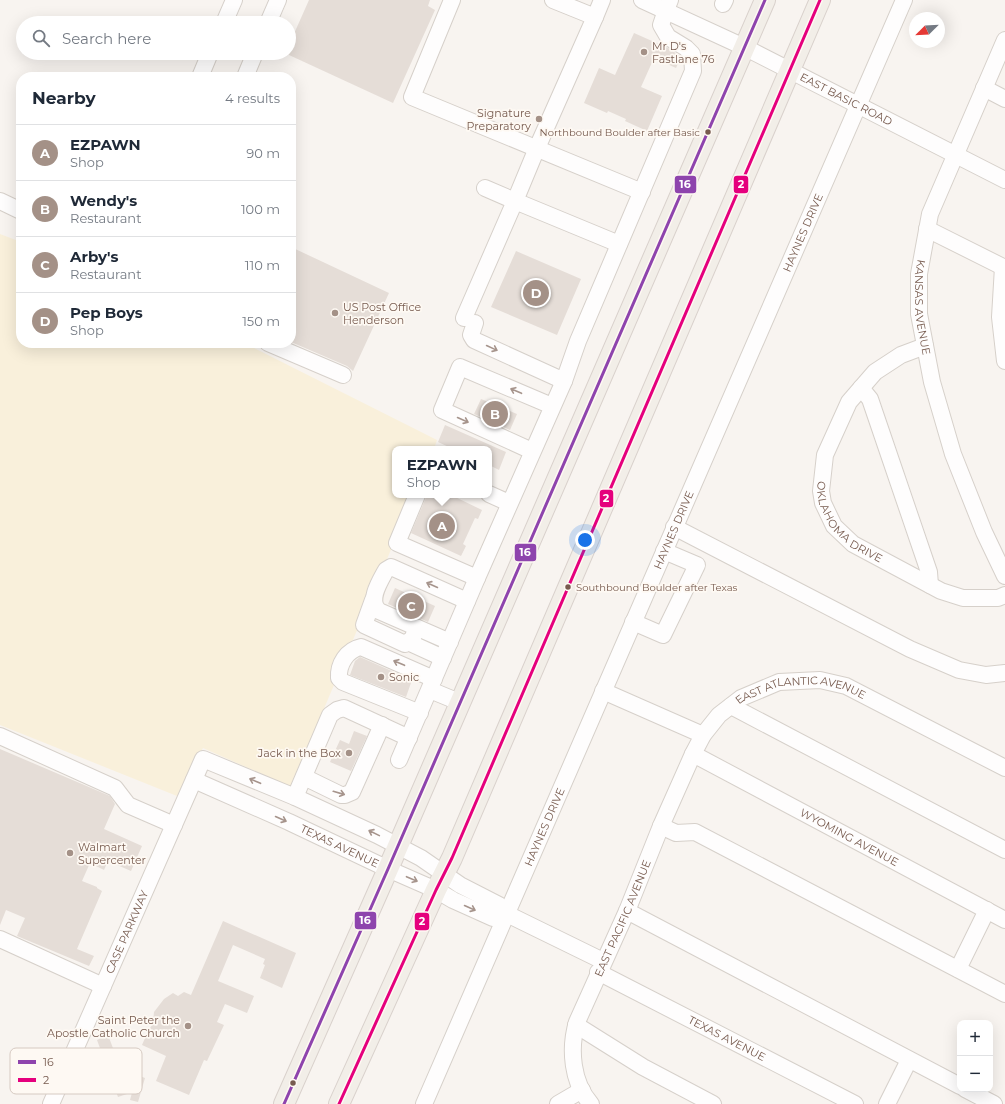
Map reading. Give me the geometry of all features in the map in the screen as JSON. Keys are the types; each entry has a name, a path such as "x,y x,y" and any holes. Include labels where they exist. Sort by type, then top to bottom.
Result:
{"main road":[{"path":"284,1104 388,869 459,702 765,0"},
{"path":"339,1104 462,836 820,0"}],"street":[{"path":"227,16 234,0"},
{"path":"271,16 278,0"},
{"path":"452,0 412,97 642,192"},
{"path":"553,0 595,16"},
{"path":"564,381 474,340 471,335 470,321 515,201 602,0"},
{"name":"EAST BASIC ROAD","path":"642,0 668,5 744,47 1005,180"},
{"name":"HAYNES DRIVE","path":"424,1104 904,0"},
{"path":"399,760 509,503 564,381 578,341 693,71 692,54 686,48 668,37 661,25 668,5"},
{"name":"KANSAS AVENUE","path":"1005,40 930,214 919,274 920,314 932,382 953,454 984,532 1005,576"},
{"path":"202,72 207,60"},
{"path":"248,72 252,60"},
{"path":"984,88 1005,99"},
{"path":"485,188 619,244"},
{"path":"0,201 16,209"},
{"path":"927,229 1004,268 1000,317 1005,361"},
{"name":"OKLAHOMA DRIVE","path":"925,346 901,355 875,372 849,402 824,455 821,491 823,503 834,526 853,544 940,591 963,598 998,598 1005,595"},
{"path":"280,348 343,375"},
{"path":"532,451 442,410 460,367 552,406"},
{"path":"861,388 870,399 929,572 930,585"},
{"path":"492,495 509,503"},
{"path":"416,498 397,543 477,578"},
{"path":"674,527 910,650 959,670 986,675 1005,673"},
{"path":"633,622 663,635 697,565 664,551"},
{"path":"417,628 412,639 405,644 364,625 374,596 386,570 391,567 468,601"},
{"path":"373,600 379,611 450,642"},
{"path":"408,642 443,658"},
{"path":"420,713 343,682 339,678 340,665 354,650 361,647 432,684 459,702"},
{"name":"EAST ATLANTIC AVENUE","path":"703,735 719,715 741,698 779,682 820,680 846,686 1005,768"},
{"path":"603,691 703,735"},
{"path":"731,706 1005,850"},
{"path":"295,797 330,715 333,712 344,708 409,738"},
{"path":"304,777 341,795 352,792 382,725"},
{"name":"EAST PACIFIC AVENUE","path":"591,1104 582,1090 573,1065 573,1036 576,1025 627,911 661,826 703,735"},
{"path":"0,736 115,788 128,805 174,825"},
{"name":"WYOMING AVENUE","path":"693,754 1005,920"},
{"name":"TEXAS AVENUE","path":"203,759 295,797 377,834 421,858 453,900 493,918 507,914 601,967 855,1104"},
{"name":"CASE PARKWAY","path":"76,1048 203,759"},
{"name":"TEXAS AVENUE","path":"194,780 289,822 388,869 440,882"},
{"path":"661,826 676,833 694,832 1005,994"},
{"path":"958,970 987,910"},
{"path":"627,911 957,1084"},
{"path":"0,939 103,986"},
{"path":"576,1025 643,1067 713,1104"},
{"path":"887,1104 908,1060"},
{"path":"558,1104 582,1090"},
{"path":"971,1092 994,1104"},
{"name":"CASE PARKWAY","path":"51,1104 55,1094"}],"sand":[{"path":"0,234 16,240 16,348 254,348 437,440 435,446 392,446 392,498 413,498 291,787 203,748 177,796 0,725"}],"building":[{"path":"309,0 430,0 428,6 435,10 393,103 296,58 296,29"},
{"path":"634,33 670,49 681,57 676,68 654,58 641,87 662,96 647,131 608,111 607,113 584,103 599,68 615,75"},
{"name":"US Post Office Henderson","path":"296,249 389,293 353,371 347,366 296,344"},
{"path":"516,251 581,279 557,335 491,307"},
{"path":"481,399 517,414 510,430 474,414"},
{"path":"445,425 506,452 499,470 492,466 492,446 447,446 438,442"},
{"path":"426,498 457,498 482,510 478,519 475,518 463,544 466,546 461,556 411,533"},
{"path":"395,588 435,606 428,622 388,604"},
{"name":"Sonic","path":"360,657 412,680 406,697 350,675 355,661"},
{"name":"Jack in the Box","path":"354,731 367,736 351,771 330,762 340,740 349,744"},
{"name":"Walmart Supercenter","path":"0,749 110,796 115,804 104,829 142,846 131,871 108,861 104,870 90,863 82,881 97,887 102,891 77,949 94,956 89,966 17,936 25,918 6,910 0,925"},
{"path":"223,921 296,953 282,988 260,978 265,965 263,964 265,959 233,945 218,981 254,996 247,1013 225,1004 217,1022 224,1025 207,1061 204,1060 189,1095 156,1081 166,1056 142,1045 149,1029 153,1024 154,1012 164,999 173,993 178,996 184,992 191,995"},
{"path":"108,1035 113,1048 100,1048 97,1040"},
{"path":"142,1077 145,1078 142,1088"},
{"path":"117,1094 127,1094 118,1097"},
{"path":"132,1094 140,1094 138,1102 130,1100"}],"transit line":[{"name":"16","path":"284,1104 388,869 765,0"},
{"name":"2","path":"339,1104 452,858 820,0"}],"place":[{"name":"Mr D's Fastlane 76","path":"644,52"},
{"name":"Signature Preparatory","path":"539,119"},
{"name":"Northbound Boulder after Basic","path":"708,132"},
{"name":"Pep Boys","path":"536,293"},
{"name":"US Post Office Henderson","path":"335,313"},
{"name":"Wendy's","path":"495,414"},
{"name":"EZPAWN","path":"442,526"},
{"name":"Southbound Boulder after Texas","path":"568,587"},
{"name":"Arby's","path":"411,606"},
{"name":"Sonic","path":"381,677"},
{"name":"Jack in the Box","path":"349,753"},
{"name":"Walmart Supercenter","path":"70,853"},
{"name":"Saint Peter the Apostle Catholic Church","path":"188,1026"}]}
